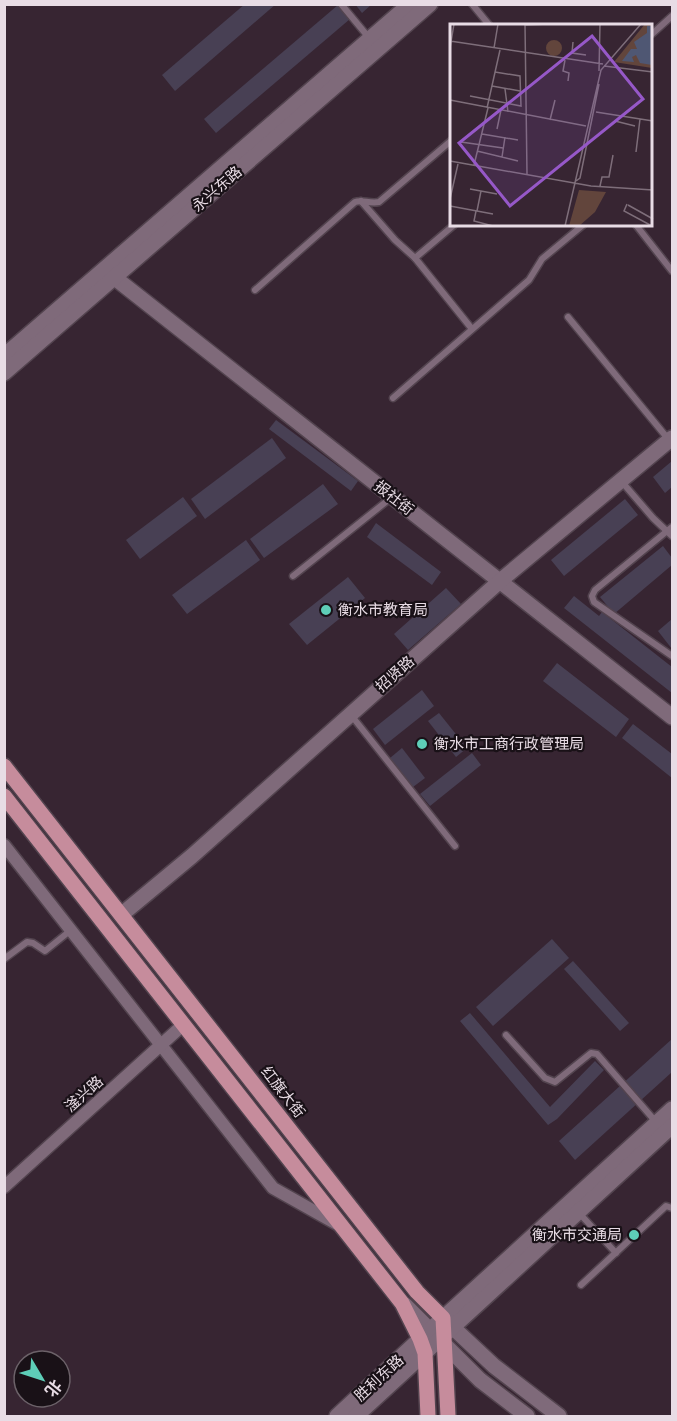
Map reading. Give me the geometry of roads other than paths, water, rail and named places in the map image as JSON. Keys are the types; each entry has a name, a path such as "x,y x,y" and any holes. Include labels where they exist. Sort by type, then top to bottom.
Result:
{"main road":[{"name":"永兴东路","path":"4,356 410,4"},
{"name":"永兴东路","path":"4,373 430,4"},
{"name":"报社街","path":"115,278 672,717"},
{"name":"招贤路","path":"121,915 192,856 500,581 671,439"},
{"name":"红旗大街","path":"4,766 409,1282 437,1336 494,1366 559,1416"},
{"name":"红旗大街","path":"4,796 402,1303 480,1380 527,1416"},
{"path":"428,1416 437,1336 672,1108"},
{"path":"437,1336 672,1126"},
{"path":"437,1336 448,1416"},
{"name":"胜利东路","path":"338,1416 437,1336"},
{"name":"胜利东路","path":"356,1416 437,1336"}],"street":[{"path":"4,845 273,1188 343,1227"},
{"name":"滏兴路","path":"4,1187 184,1024"}],"lane":[{"path":"341,4 370,39"},
{"path":"472,4 488,24"},
{"path":"653,32 672,16"},
{"path":"255,290 355,202 371,204 379,202 450,142"},
{"path":"361,201 395,240 415,258 472,329"},
{"path":"415,258 453,226"},
{"path":"393,398 529,280 542,259 582,226"},
{"path":"637,226 672,271"},
{"path":"568,317 671,439"},
{"path":"621,481 653,518 671,532 595,590 592,596 594,602 672,656"},
{"path":"293,576 393,497"},
{"path":"350,714 454,846"},
{"path":"4,959 27,942 45,951 71,930"},
{"path":"506,1035 545,1078 555,1082 591,1053 597,1054 657,1123"},
{"path":"581,1285 666,1206 672,1208"},
{"path":"578,1212 616,1253"}],"place":[{"name":"衡水市教育局","path":"326,610"},
{"name":"衡水市工商行政管理局","path":"422,744"},
{"name":"衡水市交通局","path":"634,1235"}]}
